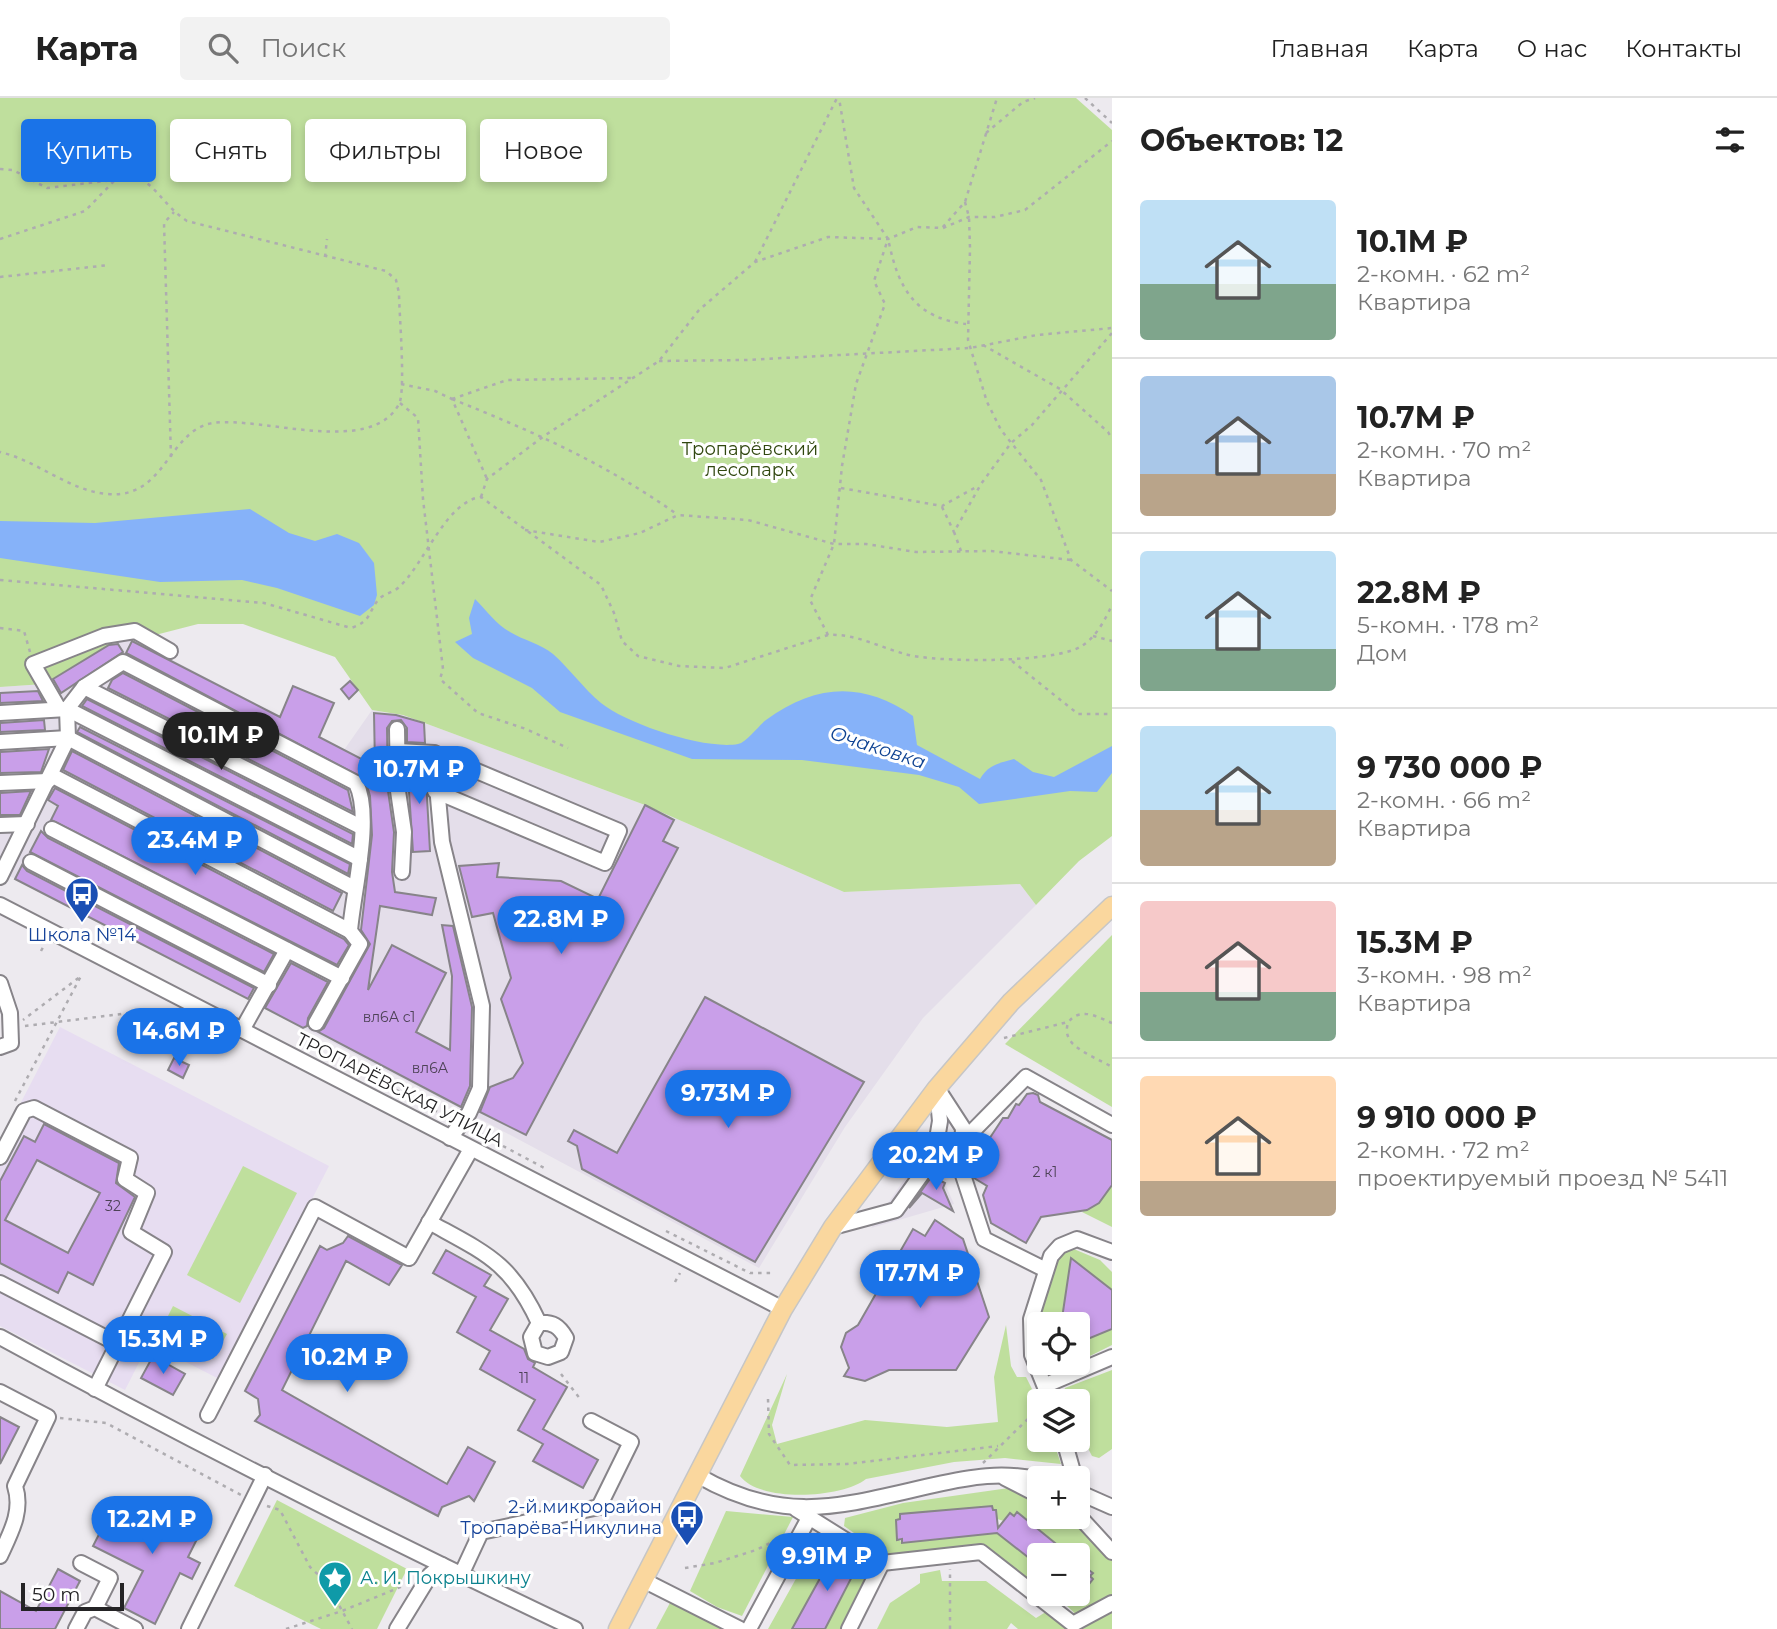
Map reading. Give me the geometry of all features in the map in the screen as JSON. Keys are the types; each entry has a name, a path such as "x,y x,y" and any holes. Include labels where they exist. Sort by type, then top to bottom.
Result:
{"main road":[{"path":"618,1629 783,1310 833,1227 937,1088 1029,984 1112,906"}],"street":[{"path":"0,877 68,738 63,709 33,664 104,636 135,631 170,651"},
{"path":"63,709 84,687 123,662 356,783 361,794 360,859 350,931"},
{"path":"84,687 361,827"},
{"path":"0,713 63,709 360,859"},
{"path":"397,729 398,791 404,832 402,872"},
{"path":"0,742 68,738 354,887"},
{"path":"398,751 434,753 619,831 605,863 435,791"},
{"path":"434,753 435,791 442,842 482,1006 480,1088 461,1124 450,1138"},
{"path":"0,783 49,778 350,931 360,944 316,1023"},
{"path":"0,825 27,824"},
{"path":"52,829 342,978"},
{"path":"31,862 269,985"},
{"name":"ТРОПАРЁВСКАЯ УЛИЦА","path":"0,905 783,1310"},
{"path":"242,1030 287,950"},
{"path":"0,983 12,1028 11,1043 0,1047"},
{"path":"964,1140 1026,1077 1112,1125"},
{"path":"937,1088 963,1128 961,1169 984,1239 1046,1270"},
{"path":"833,1227 895,1210 934,1157 940,1121 937,1088"},
{"path":"0,1157 24,1111 30,1108 130,1158 124,1178 147,1193 131,1232 164,1252 94,1389"},
{"path":"208,1415 315,1207 409,1258 471,1149"},
{"path":"429,1222 495,1259 526,1294 539,1323"},
{"path":"1047,1389 1032,1355 1031,1320 1051,1256 1060,1246 1077,1239 1112,1252"},
{"path":"0,1283 118,1344"},
{"path":"0,1337 94,1389 265,1475 436,1570 461,1575 575,1629"},
{"path":"1046,1385 1112,1357"},
{"path":"0,1392 48,1417 15,1486 20,1501 13,1528 0,1556"},
{"path":"461,1575 481,1532 599,1507 631,1442 591,1421"},
{"path":"697,1475 737,1496 796,1509 857,1502 972,1477 998,1474 1027,1478"},
{"path":"998,1474 1027,1489"},
{"path":"189,1629 265,1475"},
{"path":"1090,1497 1112,1507"},
{"path":"796,1509 807,1522 882,1563 981,1552 1073,1627 1112,1603"},
{"path":"749,1629 807,1522"},
{"path":"1090,1528 1112,1552"},
{"path":"76,1629 85,1612 95,1608 110,1578 81,1563"},
{"path":"849,1629 882,1563"},
{"path":"397,1629 436,1570"},
{"path":"643,1580 740,1629"},
{"path":"95,1608 135,1629"}],"path":[{"path":"838,98 854,188 888,239 904,282 920,309 941,320 967,325"},
{"path":"755,262 838,98"},
{"path":"942,228 965,202 997,98"},
{"path":"986,133 1023,102 1035,98"},
{"path":"1085,98 1112,123"},
{"path":"481,496 487,479 544,436 659,361 699,310 755,262 828,237 888,239 917,227 942,228 969,217 995,217 1025,210 1112,141"},
{"path":"0,169 13,170 21,174"},
{"path":"36,182 47,188 98,182"},
{"path":"0,239 85,212 113,182"},
{"path":"0,452 39,465 71,484 108,494 130,493 155,478 186,438 211,424 246,423 351,433 375,427 400,403 396,280 386,271 187,221 174,212 149,182"},
{"path":"965,202 969,217 967,325 970,348 987,402 1011,443 1041,480 1071,560"},
{"path":"171,458 164,223 174,212"},
{"path":"325,257 327,239"},
{"path":"828,635 810,600 834,544 839,488 856,384 885,304 874,281 888,239"},
{"path":"0,277 109,265"},
{"path":"659,361 746,360 970,348 1037,335 1112,330"},
{"path":"954,532 981,484 1011,443 1032,425 1112,330"},
{"path":"983,345 1060,389 1108,432 1112,439"},
{"path":"452,399 507,380 635,378"},
{"path":"401,384 435,391 544,436 599,463 678,515 748,520 834,544 866,544 916,552 991,551 1071,560 1112,591"},
{"path":"452,399 487,479"},
{"path":"400,403 418,418 443,669 440,679 478,713 526,729 568,748"},
{"path":"839,488 942,506 981,484"},
{"path":"0,580 264,603 352,628 370,617 379,599 400,587 463,505 470,498 481,496 522,530 601,585 614,612 622,642 638,656 680,666 725,668 828,635 841,635 907,655 1012,661 1079,648 1093,636 1112,605"},
{"path":"942,506 961,551"},
{"path":"522,530 599,541 640,533 678,515"},
{"path":"0,628 24,631 33,664"},
{"path":"1093,636 1112,641"},
{"path":"1012,661 1078,714 1112,714"},
{"path":"12,1028 81,976 13,1106"},
{"path":"12,1028 153,1010"},
{"path":"1004,1038 1068,1022 1075,1016 1087,1014 1112,1023"},
{"path":"1068,1022 1066,1032 1072,1043 1112,1067"},
{"path":"374,1079 553,1173"},
{"path":"659,1228 750,1273 771,1273"},
{"path":"561,1374 581,1400"},
{"path":"768,1399 769,1434 790,1465 847,1464 998,1446"},
{"path":"48,1417 106,1423 252,1501 280,1510 310,1567 327,1583 352,1629"},
{"path":"972,1477 998,1446 1027,1419"},
{"path":"685,1568 715,1563 756,1550 807,1522"},
{"path":"950,1629 951,1555"},
{"path":"286,1629 342,1611 436,1570"}],"shaded area":[{"path":"125,635 344,750 372,710 403,715 645,805 844,892 1020,884 1036,905 923,1018 845,1127 759,1268 469,1113 0,871 0,687 44,684"},
{"path":"60,1027 329,1166 219,1379 149,1343 125,1390 0,1326 0,1143"},
{"path":"948,1116 941,1175 954,1204 871,1228"}],"green space":[{"name":"Тропарёвский лесопарк","path":"0,98 1076,98 1112,130 1112,836 1079,861 1036,905 1020,884 844,892 645,805 403,715 372,710 335,657 243,624 198,624 132,641 125,635 44,684 0,687"},
{"path":"1112,935 1112,1107 1005,1044"},
{"path":"243,1166 297,1193 240,1303 187,1275"},
{"path":"1112,1185 1112,1227 1082,1212 1099,1203"},
{"path":"1069,1247 1100,1260 1112,1272 1112,1290 1072,1259 1063,1312 1042,1312 1051,1272 1061,1254"},
{"path":"173,1306 227,1334 213,1359 160,1332"},
{"path":"1006,1325 1011,1366 1017,1377 1026,1377 1032,1389 1027,1389 1027,1452 1057,1452 1061,1464 1005,1458 954,1462 866,1479 855,1485 821,1494 802,1495 765,1491 750,1485 740,1476 787,1374 772,1425 777,1444 865,1420 947,1427 998,1422 994,1377"},
{"path":"1112,1329 1112,1345 1090,1356 1090,1338"},
{"path":"1112,1370 1112,1449 1099,1458 1092,1456 1090,1452 1090,1389 1065,1388"},
{"path":"1009,1488 1027,1497 1027,1520 1017,1512 1014,1516 1010,1513 1004,1521 997,1519 996,1510 993,1510 992,1506 900,1514 900,1519 896,1520 897,1539 903,1543 997,1533 1027,1557 1027,1577 994,1554 887,1556 844,1526 845,1518 903,1503"},
{"path":"277,1500 407,1569 377,1629 321,1629 234,1586"},
{"path":"726,1511 793,1517 742,1616 717,1607 690,1591"},
{"path":"1038,1529 1084,1529 1112,1560 1112,1629 1082,1629 1081,1623 1067,1606 1090,1606 1090,1583 1093,1579 1090,1576 1090,1543 1055,1543"},
{"path":"822,1532 873,1566 844,1629 825,1629 858,1566 856,1561 840,1552 837,1555 834,1553 792,1629 768,1629"},
{"path":"940,1570 942,1581 986,1581 1036,1618 1049,1610 1067,1624 1068,1629 1018,1629 1011,1623 1007,1629 877,1629 890,1603 920,1583 920,1574"},
{"path":"671,1601 723,1629 656,1629"}],"water":[{"path":"250,509 289,533 315,541 337,534 359,543 374,563 377,595 374,605 360,616 277,588 242,580 160,582 0,558 0,521 95,523"},
{"name":"Очаковка","path":"475,599 505,629 553,654 601,703 629,719 667,734 706,743 738,744 766,720 803,699 839,691 857,692 876,697 913,716 917,745 980,779 990,768 1014,759 1033,772 1054,777 1112,746 1112,773 1097,792 1070,791 979,804 959,787 919,775 802,760 692,759 560,712 532,688 473,658 455,642 472,634 469,618"}],"building":[{"path":"132,641 280,717 293,686 334,703 319,737 375,766 374,713 396,715 424,723 425,743 407,742 407,728 401,720 392,721 387,728 388,791 394,832 392,872 395,892 436,898 432,915 380,906 368,990 392,945 446,973 416,1032 450,1050 452,976 442,925 453,926 472,1007 470,1086 461,1107 318,1032 324,1028 370,944 361,930 372,835 370,796 365,779 126,653"},
{"path":"118,644 123,652 61,693 53,679 109,645"},
{"path":"123,673 348,790 353,812 108,688 112,680"},
{"path":"350,681 358,690 349,699 341,689"},
{"path":"38,691 43,701 0,703 0,693"},
{"path":"87,699 353,834 352,844 82,706"},
{"path":"44,720 45,730 0,732 0,723"},
{"path":"80,727 350,864 348,874 77,732"},
{"path":"49,749 41,772 0,773 0,752"},
{"path":"72,751 342,893 333,911 63,770"},
{"path":"407,761 425,762 430,851 413,852"},
{"path":"55,788 344,939 349,945 337,965 51,820 58,806 48,800"},
{"path":"31,791 20,815 0,815 0,793"},
{"path":"645,805 674,820 663,841 678,848 526,1135 480,1112 490,1087 513,1078 523,1063 501,999 511,978 493,913 472,917 459,866 499,863 497,877 561,881 598,899"},
{"path":"41,831 48,838 274,954 264,972 30,852"},
{"path":"22,865 27,871 254,988 248,999 15,879"},
{"path":"291,963 328,982 308,1018 307,1026 303,1028 265,1008"},
{"path":"705,997 864,1082 755,1262 582,1169 577,1146 568,1141 574,1130 617,1153"},
{"path":"174,1058 189,1065 183,1078 168,1070"},
{"path":"1027,1094 1038,1095 1040,1102 1112,1140 1112,1185 1099,1203 1087,1210 1041,1217 1026,1243 991,1223 983,1195 987,1186 974,1178 982,1166 974,1162 1003,1118 1008,1118 1016,1104 1019,1105"},
{"path":"44,1124 119,1163 116,1183 135,1197 93,1285 68,1272 58,1293 0,1263 0,1181 24,1136 35,1142","holes":["37,1160 100,1193 68,1253 5,1220"]},
{"path":"940,1165 933,1177 945,1183 943,1188 953,1211 922,1193 909,1208"},
{"path":"935,1220 963,1239 989,1317 956,1370 889,1370 865,1381 844,1376 849,1368 841,1347 846,1333 858,1325 913,1229 925,1236"},
{"path":"348,1236 402,1265 389,1285 346,1261 282,1390 447,1484 468,1447 495,1462 474,1501 469,1496 442,1507 438,1516 255,1421 260,1415 258,1399 245,1391 320,1246 327,1250 343,1243"},
{"path":"446,1250 491,1275 484,1286 508,1299 490,1330 524,1349 528,1359 535,1363 533,1367 567,1387 543,1429 598,1460 583,1488 533,1461 543,1444 518,1430 535,1400 480,1369 490,1351 457,1332 476,1297 433,1273"},
{"path":"1071,1258 1112,1290 1112,1329 1090,1338 1090,1312 1063,1312"},
{"path":"153,1356 185,1374 173,1395 141,1378"},
{"path":"0,1417 19,1427 0,1464"},
{"path":"992,1506 993,1510 996,1510 998,1528 1010,1513 1014,1516 1017,1512 1027,1520 1027,1529 1038,1529 1055,1543 1027,1543 1027,1556 997,1533 902,1543 902,1539 897,1540 896,1520 900,1519 900,1514"},
{"path":"113,1507 165,1533 177,1509 205,1523 188,1557 200,1563 192,1579 180,1573 155,1624 124,1608 143,1571 93,1546"},
{"path":"839,1552 857,1561 858,1565 825,1629 792,1629 834,1553 837,1555"},
{"path":"58,1569 80,1581 55,1629 0,1629 0,1591 36,1611"}],"place":[{"name":"Школа №14","path":"82,924"},
{"name":"2-й микрорайон Тропарёва-Никулина","path":"687,1547"},
{"name":"А. И. Покрышкину","path":"335,1608"}]}
